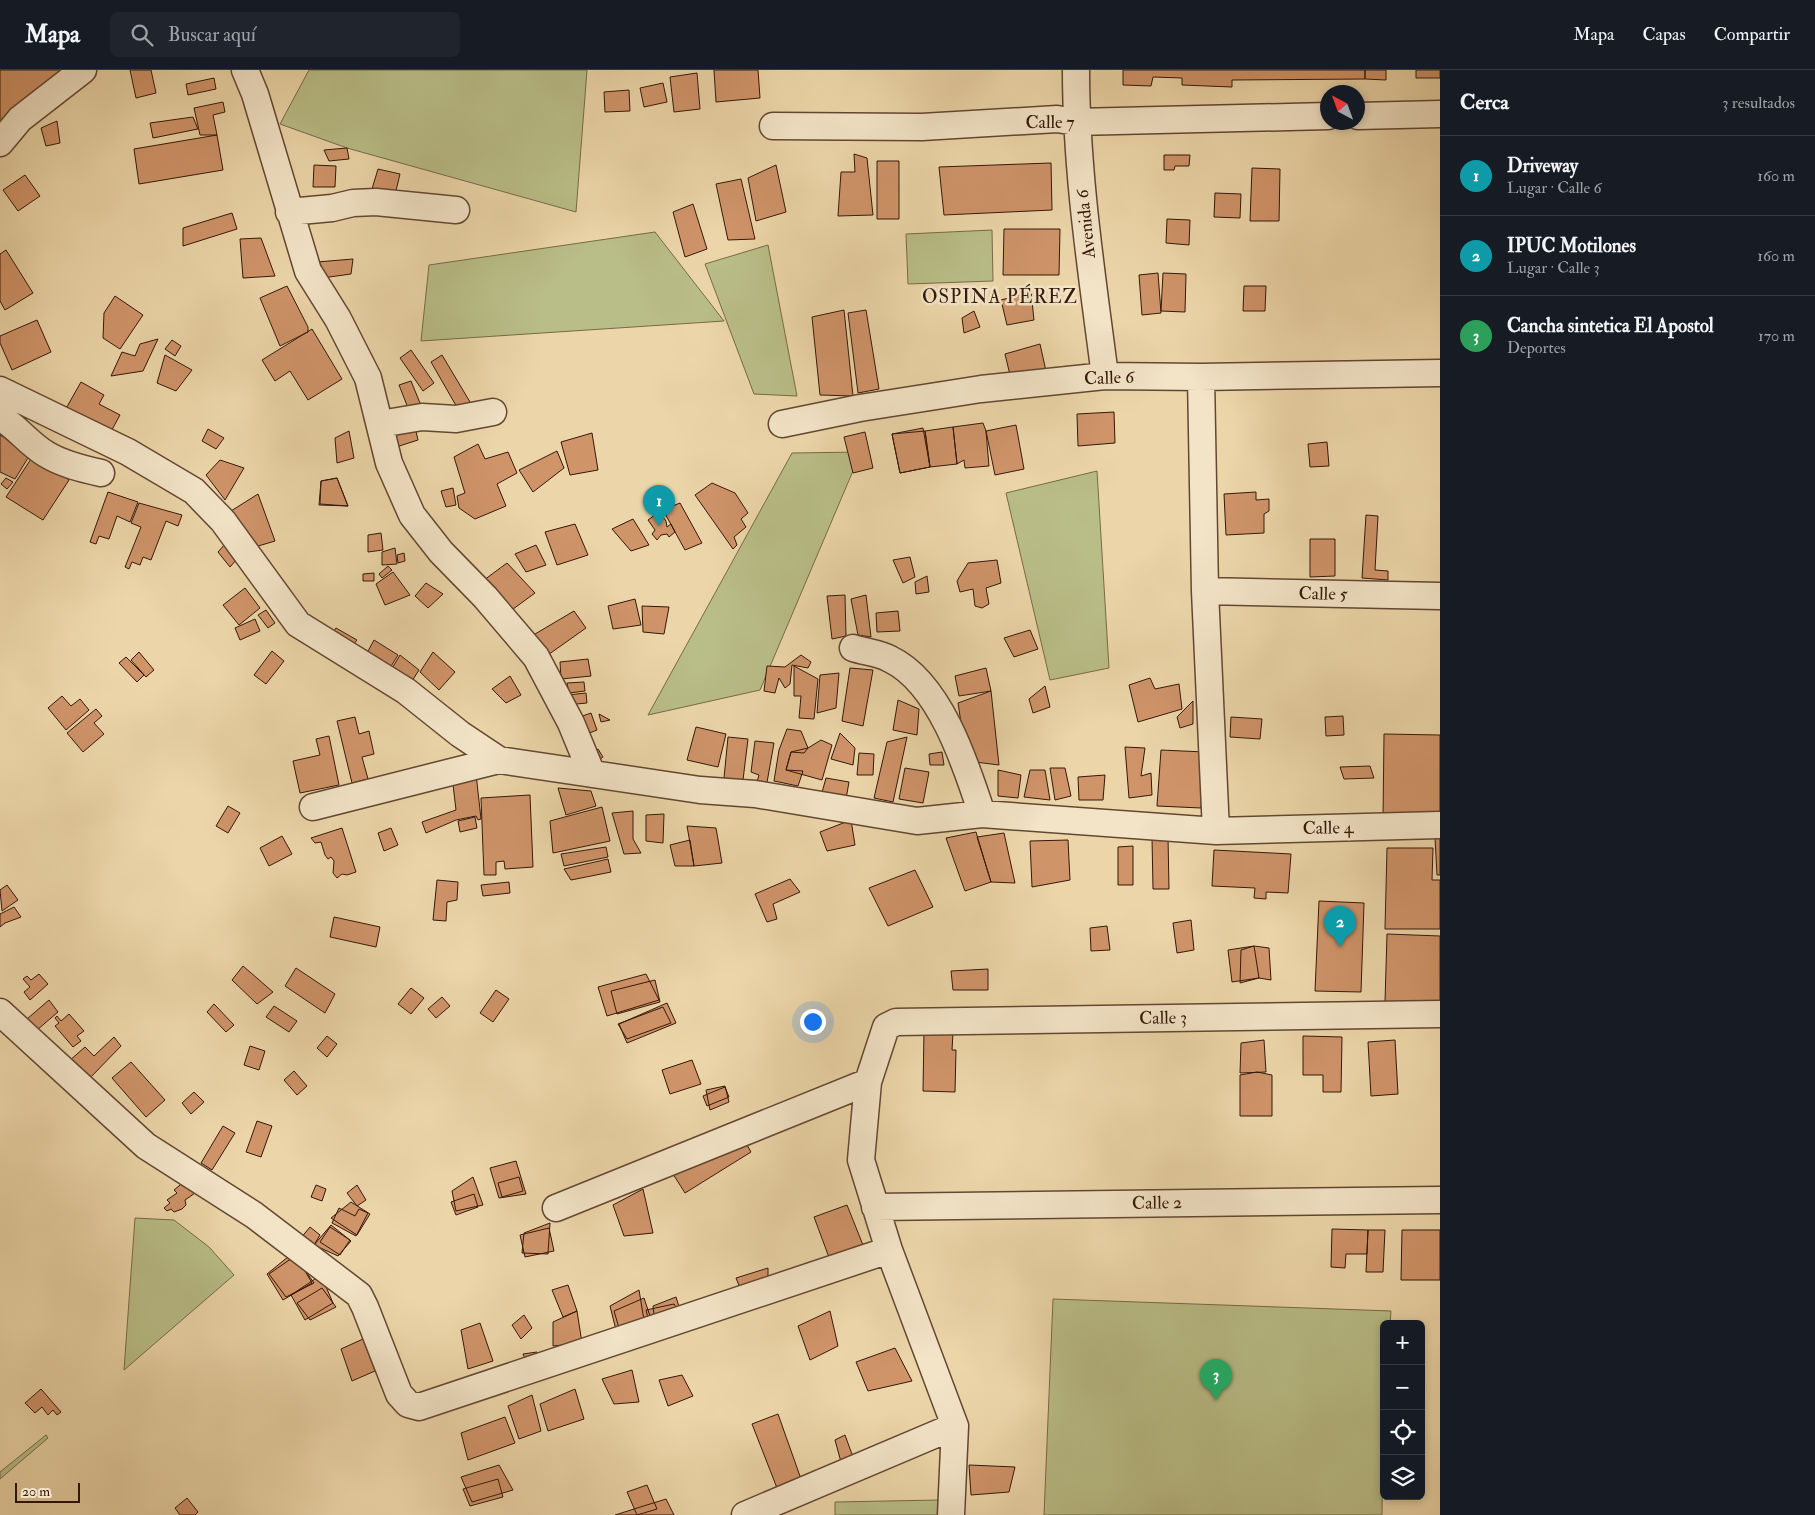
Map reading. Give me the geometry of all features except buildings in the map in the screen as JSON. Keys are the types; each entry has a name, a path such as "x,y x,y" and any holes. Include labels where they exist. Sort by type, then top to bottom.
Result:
{"street":[{"path":"0,143 20,119 83,70"},
{"path":"245,70 255,94 308,270 338,320 368,378 389,463 412,515 441,552 486,596 536,657 571,723 592,774"},
{"name":"Avenida 6","path":"1076,70 1076,122 1087,240 1106,376"},
{"path":"1365,116 1440,114"},
{"name":"Calle 7","path":"773,126 922,127 1057,120 1076,122 1320,116"},
{"path":"289,212 332,208 353,203 376,202 456,210"},
{"name":"Calle 6","path":"782,424 860,408 962,392 1106,376 1201,377 1440,373"},
{"path":"1201,377 1205,591 1216,831"},
{"path":"0,390 128,452 194,491 223,521 298,624 406,691 460,734 499,760"},
{"path":"380,424 422,417 456,419 493,412"},
{"path":"0,417 14,425 45,454 77,467 101,473"},
{"name":"Calle 5","path":"1205,591 1440,596"},
{"path":"853,648 890,659 922,682 962,755 982,814"},
{"path":"313,807 499,760"},
{"name":"Calle 4","path":"499,760 700,790 784,798 917,821 982,814 1216,831 1440,825"},
{"path":"0,1012 146,1146 254,1215 359,1295 366,1307 399,1394 408,1404 413,1406 419,1407 889,1250"},
{"name":"Calle 3","path":"868,1082 886,1027 896,1022 1440,1014"},
{"path":"556,1208 868,1082 861,1160 889,1250 955,1426 951,1515"},
{"name":"Calle 2","path":"875,1207 1440,1200"},
{"path":"745,1515 955,1426"}],"green space":[{"path":"309,70 587,70 576,212 347,148 280,124"},
{"path":"992,230 993,281 908,284 906,234"},
{"path":"655,232 724,321 421,341 429,265"},
{"path":"768,245 797,396 754,394 705,264"},
{"path":"861,452 760,690 648,715 792,453"},
{"path":"1097,471 1109,668 1050,680 1006,493"},
{"path":"135,1218 174,1220 209,1247 234,1275 124,1370"},
{"path":"1053,1299 1391,1311 1390,1320 1380,1320 1380,1500 1382,1500 1382,1515 1044,1515"},
{"path":"46,1435 48,1438 0,1479 0,1472"},
{"path":"939,1500 939,1515 835,1515 835,1502"}],"place":[{"name":"Driveway","path":"659,526"},
{"name":"IPUC Motilones","path":"1340,947"},
{"name":"Cancha sintetica El Apostol","path":"1216,1400"}],"district":[{"name":"OSPINA PÉREZ","path":"1000,297"}]}
